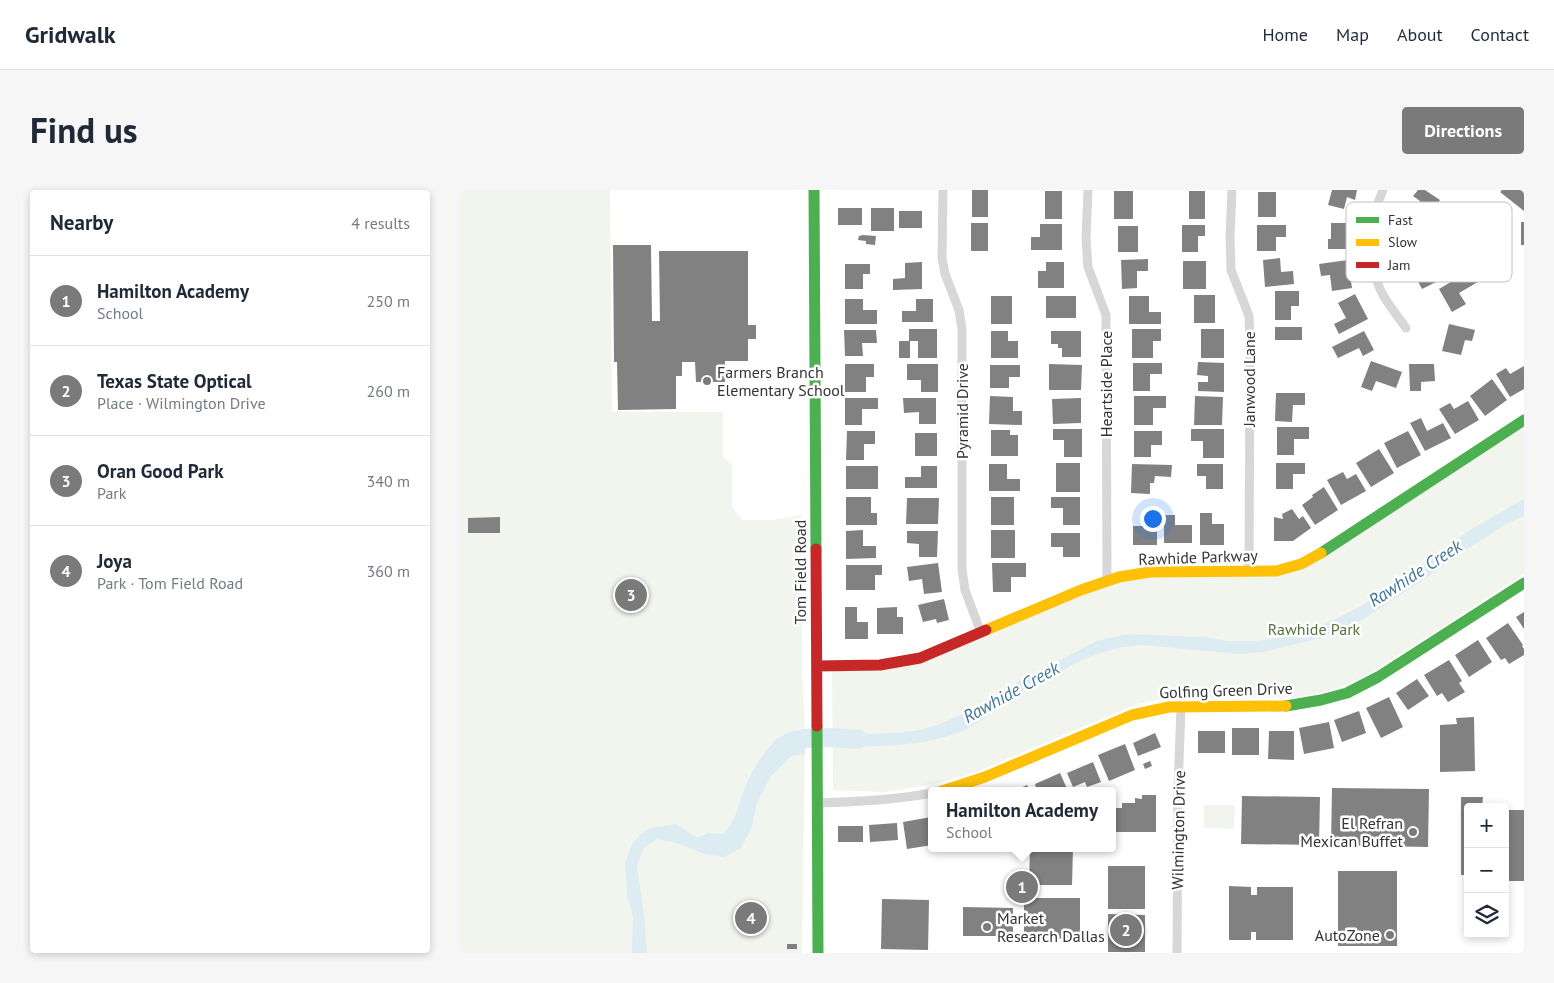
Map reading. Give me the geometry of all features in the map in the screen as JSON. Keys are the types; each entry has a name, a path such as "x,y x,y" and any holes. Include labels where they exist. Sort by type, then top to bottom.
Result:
{"street":[{"name":"Tom Field Road","path":"814,190 818,953"},
{"name":"Pyramid Drive","path":"943,190 942,258 945,274 959,310 962,329 962,568 965,590 981,633"},
{"name":"Heartside Place","path":"1088,190 1086,239 1088,267 1106,315 1107,580"},
{"name":"Janwood Lane","path":"1232,190 1231,270 1248,316 1250,341 1248,572"},
{"path":"1378,202 1383,190"},
{"path":"1379,282 1381,290 1406,328"},
{"name":"Rawhide Parkway","path":"817,666 860,666 901,662 935,652 1107,580 1150,572 1276,572 1302,564 1524,420"},
{"name":"Golfing Green Drive","path":"955,787 986,777 1132,715 1156,709 1288,706 1347,693 1378,677 1524,584"},
{"name":"Wilmington Drive","path":"1177,953 1178,788 1181,707"},
{"path":"818,803 881,800 928,794"}],"green space":[{"path":"460,190 610,190 612,412 723,412 723,457 732,465 732,506 742,520 772,520 802,515 802,670 805,729 802,953 460,953"},
{"name":"Rawhide Park","path":"1524,424 1524,574 1368,675 1333,690 1300,697 1158,700 1137,704 976,772 934,784 885,792 833,790 832,669 887,667 1106,583 1150,575 1280,573"},
{"path":"1204,805 1235,805 1234,829 1204,828"}],"water":[{"name":"Rawhide Creek","path":"1524,499 1524,516 1508,523 1470,547 1362,620 1320,638 1263,652 1239,654 1143,645 1113,649 1085,659 1048,680 1021,692 970,727 955,734 939,739 903,744 832,746 832,731 860,734 896,733 920,730 937,725 966,713 1014,684 1097,641 1127,634 1204,637 1228,641 1257,641 1289,636 1327,623 1363,605 1408,576 1468,531"},
{"path":"805,729 805,754 791,756 771,776 757,803 751,829 741,848 724,857 704,854 677,843 656,839 643,849 637,866 647,953 632,953 633,917 627,895 625,863 633,842 642,833 651,828 676,824 697,838 708,833 723,834 733,820 750,777 766,751 786,734"}],"building":[{"path":"972,190 988,190 988,217 972,217"},
{"path":"1332,190 1357,190 1355,200 1347,197 1344,209 1328,205"},
{"path":"1418,190 1425,190 1440,200 1439,202 1419,202 1413,196"},
{"path":"1502,190 1524,190 1524,211 1500,192"},
{"path":"1045,191 1062,191 1062,219 1045,219"},
{"path":"1114,191 1133,191 1133,219 1114,219"},
{"path":"1189,191 1205,191 1205,219 1189,219"},
{"path":"1258,192 1276,192 1276,217 1258,217"},
{"path":"838,208 862,208 862,225 838,225"},
{"path":"871,208 894,208 894,231 871,231"},
{"path":"899,211 922,211 922,228 899,228"},
{"path":"1521,222 1524,222 1524,245 1521,245"},
{"path":"971,223 988,223 988,251 971,251"},
{"path":"1331,223 1346,223 1346,249 1328,249 1328,239 1331,239"},
{"path":"1040,224 1062,224 1062,250 1031,250 1031,237 1040,237"},
{"path":"1182,225 1205,225 1205,236 1198,236 1198,252 1182,252"},
{"path":"1257,225 1286,225 1286,237 1276,237 1276,251 1257,251"},
{"path":"1118,226 1138,226 1138,252 1118,252"},
{"path":"859,236 876,236 875,245 866,244 866,241 858,240"},
{"path":"613,245 651,245 652,321 660,321 659,251 748,251 748,325 756,325 756,339 748,339 748,361 725,361 725,382 696,382 695,362 682,362 682,376 676,376 676,409 618,410 617,362 614,362"},
{"path":"1280,258 1281,272 1293,271 1294,284 1265,287 1263,260"},
{"path":"1148,259 1148,271 1137,271 1137,288 1122,289 1121,260"},
{"path":"1346,260 1346,282 1351,282 1352,288 1332,291 1330,275 1321,276 1319,264"},
{"path":"1183,261 1206,261 1206,289 1183,289"},
{"path":"922,262 922,289 893,290 893,279 905,278 905,263"},
{"path":"1046,262 1064,262 1064,288 1038,288 1038,271 1046,271"},
{"path":"845,264 870,264 870,274 863,274 863,289 845,289"},
{"path":"1418,282 1436,282 1422,289"},
{"path":"1451,282 1478,282 1459,293 1466,304 1452,312 1439,289"},
{"path":"1275,291 1299,291 1299,306 1291,306 1291,320 1275,320"},
{"path":"1355,294 1368,319 1339,334 1334,324 1346,318 1338,303"},
{"path":"1194,295 1215,295 1215,323 1194,323"},
{"path":"991,296 1012,296 1012,324 991,324"},
{"path":"1046,296 1076,296 1076,318 1046,318"},
{"path":"1129,296 1149,296 1149,312 1161,312 1161,324 1129,324"},
{"path":"845,299 863,299 863,310 877,310 877,324 845,324"},
{"path":"916,299 933,299 933,322 902,322 902,311 916,311"},
{"path":"1449,324 1475,330 1472,341 1465,340 1461,355 1442,351"},
{"path":"1275,327 1302,327 1302,340 1275,340"},
{"path":"909,329 937,329 937,358 918,358 918,341 910,341 910,358 899,358 899,341 909,341"},
{"path":"1132,329 1161,329 1161,341 1153,341 1153,358 1132,358"},
{"path":"1201,329 1224,329 1224,358 1201,358"},
{"path":"844,330 876,330 877,343 862,343 863,356 845,356"},
{"path":"991,331 1008,331 1008,341 1018,341 1018,358 991,358"},
{"path":"1051,331 1081,331 1081,357 1062,357 1062,348 1058,348 1058,344 1051,344"},
{"path":"1364,331 1374,350 1363,356 1359,348 1338,358 1332,347"},
{"path":"1371,361 1402,372 1396,388 1376,381 1372,391 1361,387"},
{"path":"1198,362 1224,363 1224,392 1198,391 1198,382 1208,382 1208,376 1197,375"},
{"path":"1133,363 1162,363 1162,374 1150,374 1150,391 1133,391"},
{"path":"845,364 874,364 874,377 866,377 866,392 845,392"},
{"path":"907,364 938,364 938,392 921,392 921,380 907,380"},
{"path":"1049,364 1082,365 1081,390 1049,390"},
{"path":"1409,364 1434,364 1435,381 1421,382 1421,391 1410,391"},
{"path":"990,365 1020,365 1020,377 1009,377 1009,388 990,388"},
{"path":"1524,366 1524,389 1510,397 1496,374 1506,368 1510,374"},
{"path":"1492,379 1507,400 1485,416 1470,396"},
{"path":"1276,393 1305,393 1305,405 1293,405 1292,422 1275,421"},
{"path":"990,396 1013,397 1013,411 1022,411 1022,425 989,424"},
{"path":"1134,396 1166,396 1166,408 1153,408 1153,425 1134,425"},
{"path":"1195,396 1223,397 1222,425 1194,425"},
{"path":"845,398 878,398 878,409 862,409 862,425 845,425"},
{"path":"903,398 936,398 936,424 919,424 919,412 904,413"},
{"path":"1081,398 1081,423 1053,424 1052,399"},
{"path":"1468,401 1479,420 1455,434 1439,409 1450,403 1454,409"},
{"path":"1421,418 1427,431 1443,423 1451,438 1425,451 1410,423"},
{"path":"1277,427 1309,427 1309,439 1294,439 1294,455 1277,455"},
{"path":"1053,429 1082,429 1082,457 1064,457 1064,440 1053,440"},
{"path":"1191,429 1224,429 1224,458 1203,458 1203,441 1191,441"},
{"path":"991,430 1010,430 1010,435 1018,435 1018,456 991,456"},
{"path":"847,431 875,431 875,444 864,444 864,460 846,460"},
{"path":"1134,431 1162,431 1162,445 1151,445 1151,457 1134,457"},
{"path":"1408,431 1421,455 1397,468 1384,443"},
{"path":"915,433 937,433 937,456 915,456"},
{"path":"1379,449 1394,473 1371,487 1356,463"},
{"path":"1056,463 1080,463 1080,492 1056,492"},
{"path":"1276,463 1305,463 1305,474 1293,474 1293,489 1276,489"},
{"path":"989,464 1007,464 1007,479 1020,479 1020,491 989,491"},
{"path":"1132,464 1172,465 1171,477 1155,476 1154,483 1150,483 1150,494 1131,493"},
{"path":"1197,464 1223,464 1223,489 1206,489 1206,476 1197,476"},
{"path":"846,466 878,466 878,489 846,489"},
{"path":"921,466 937,466 937,488 905,488 905,477 921,477"},
{"path":"1343,472 1347,479 1356,474 1366,491 1341,505 1327,480"},
{"path":"1324,487 1338,510 1315,525 1302,505"},
{"path":"846,497 871,497 871,513 877,513 877,525 846,525"},
{"path":"991,497 1014,497 1014,525 991,525"},
{"path":"1051,497 1080,497 1080,525 1063,525 1063,508 1051,508"},
{"path":"907,498 939,498 938,524 906,524"},
{"path":"1292,509 1299,519 1303,516 1311,528 1293,541 1274,541 1274,517 1283,519 1282,514"},
{"path":"1200,513 1212,513 1212,524 1224,524 1224,545 1200,545"},
{"path":"1164,515 1175,515 1175,525 1192,525 1192,543 1164,543"},
{"path":"500,517 500,533 468,533 468,518"},
{"path":"1133,526 1157,526 1157,545 1133,545"},
{"path":"863,530 863,546 876,546 876,558 846,559 846,531"},
{"path":"991,530 1015,530 1015,558 991,558"},
{"path":"907,531 938,531 937,557 919,557 919,544 907,543"},
{"path":"1051,533 1080,533 1080,557 1063,557 1063,547 1051,547"},
{"path":"938,563 942,592 924,594 922,579 909,581 907,567"},
{"path":"992,563 1026,563 1026,577 1011,577 1011,592 993,592"},
{"path":"846,565 882,565 882,575 875,575 875,590 846,590"},
{"path":"944,599 949,620 937,623 936,619 923,622 918,605"},
{"path":"845,607 857,607 857,622 868,622 868,639 845,639"},
{"path":"897,607 897,617 903,617 903,634 877,634 877,608"},
{"path":"1524,612 1524,629 1516,617"},
{"path":"1508,623 1524,649 1524,655 1509,664 1505,658 1501,660 1486,638"},
{"path":"1478,640 1492,662 1469,677 1455,655"},
{"path":"1449,660 1462,681 1459,683 1465,692 1448,702 1442,693 1437,696 1424,675"},
{"path":"1417,679 1429,696 1408,710 1396,693"},
{"path":"1389,697 1403,727 1381,738 1366,708"},
{"path":"1359,711 1366,733 1342,742 1334,720"},
{"path":"1474,717 1475,771 1440,772 1440,725 1457,724 1456,718"},
{"path":"1329,722 1334,748 1304,754 1299,728"},
{"path":"1232,728 1259,728 1259,755 1232,755"},
{"path":"1198,731 1225,731 1225,753 1198,753"},
{"path":"1269,731 1294,731 1294,760 1268,759"},
{"path":"1155,733 1161,747 1138,756 1133,743"},
{"path":"1125,744 1135,770 1109,781 1098,755"},
{"path":"1150,761 1152,766 1145,769 1143,764"},
{"path":"1093,762 1101,782 1087,787 1085,782 1073,787 1067,773"},
{"path":"1060,773 1066,787 1036,787 1035,784"},
{"path":"1332,788 1429,789 1428,847 1331,845"},
{"path":"1142,795 1156,795 1156,832 1116,832 1116,808 1122,808 1122,803 1135,803 1135,798 1142,799"},
{"path":"1242,796 1320,797 1319,845 1241,844"},
{"path":"1461,797 1483,797 1482,803 1464,803 1464,875 1461,875"},
{"path":"1509,810 1524,810 1524,881 1509,881"},
{"path":"928,818 928,846 907,849 903,822"},
{"path":"897,823 898,840 870,842 869,825"},
{"path":"838,826 863,826 863,842 838,842"},
{"path":"1030,852 1073,852 1072,885 1029,885"},
{"path":"1108,866 1145,866 1145,909 1108,909"},
{"path":"1338,871 1397,871 1397,946 1338,946"},
{"path":"1229,886 1251,887 1251,895 1257,895 1257,887 1293,887 1293,940 1256,940 1256,932 1251,932 1251,940 1229,940"},
{"path":"1024,898 1080,898 1080,939 1024,938"},
{"path":"882,899 929,900 928,950 881,949"},
{"path":"963,907 1013,908 1013,936 963,936"},
{"path":"1108,914 1145,915 1145,952 1108,952"},
{"path":"787,944 797,944 797,949 787,949"}],"waterway":[{"name":"Rawhide Creek","path":"782,747 810,738 858,739"}],"traffic: fast":[{"path":"814,190 816,549"},
{"path":"1321,553 1524,420"},
{"path":"1286,706 1347,693 1378,677 1524,583"},
{"path":"817,726 818,953"}],"traffic: slow":[{"path":"986,630 1081,590 1119,577 1150,572 1276,571 1301,564 1321,553"},
{"path":"954,787 985,777 1132,715 1169,707 1286,706"}],"traffic: jam":[{"path":"816,549 817,726"},
{"path":"817,666 880,665 920,658 986,630"}],"place":[{"name":"Farmers Branch Elementary School","path":"707,381"},
{"name":"Oran Good Park","path":"631,595"},
{"name":"El Refran Mexican Buffet","path":"1413,832"},
{"name":"Hamilton Academy","path":"1022,887"},
{"name":"Joya","path":"751,918"},
{"name":"Market Research Dallas","path":"987,927"},
{"name":"Texas State Optical","path":"1126,930"},
{"name":"AutoZone","path":"1390,935"}]}
